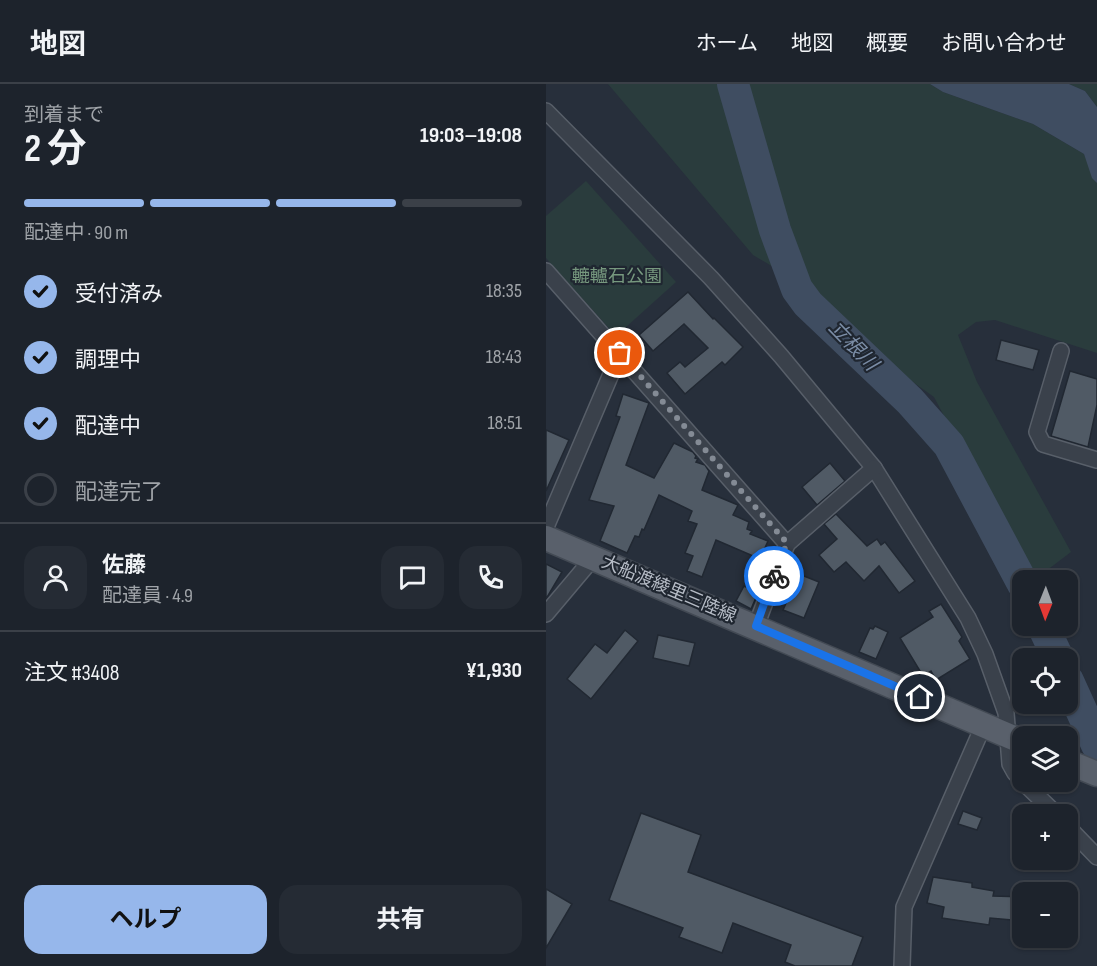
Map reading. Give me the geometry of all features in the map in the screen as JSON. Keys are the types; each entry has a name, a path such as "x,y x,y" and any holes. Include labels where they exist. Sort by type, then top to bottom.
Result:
{"main road":[{"name":"大船渡綾里三陸線","path":"546,538 1012,736"},
{"path":"1078,766 1097,774"}],"street":[{"path":"546,111 711,278 787,363 874,468 968,618 985,654 1012,728"},
{"path":"546,271 787,543"},
{"path":"1061,351 1038,432 1043,444 1097,460"},
{"path":"546,527 620,353"},
{"path":"756,626 787,543 874,468"},
{"path":"546,614 594,557"},
{"path":"902,966 904,907 984,724"},
{"path":"1034,792 1046,804"},
{"path":"1078,837 1097,857"}],"green space":[{"path":"608,84 930,84 943,92 1033,124 1084,154 1097,183 1097,353 995,320 976,322 958,335 977,382 1071,552 1047,570 1026,570 934,397 879,358 802,284 753,255"},
{"path":"1069,84 1097,84 1097,107 1085,91"},
{"name":"轆轤石公園","path":"586,181 676,282 616,336 546,258 546,216"}],"water":[{"path":"930,84 1069,84 1085,91 1097,107 1097,183 1092,178 1084,154 1033,124 943,92"}],"building":[{"path":"688,292 743,347 725,365 722,362 685,394 667,373 680,362 685,367 708,348 684,324 653,351 639,335"},
{"path":"1001,340 1039,350 1033,370 996,360"},
{"path":"1070,371 1097,379 1097,405 1088,447 1051,436"},
{"path":"623,394 649,403 626,465 654,478 674,443 693,452 695,458 698,459 696,462 705,465 709,471 702,490 738,505 733,515 749,522 747,529 752,531 750,534 768,541 760,559 716,540 702,577 687,571 693,556 685,553 697,524 688,521 692,511 659,495 644,530 642,529 639,537 635,536 627,553 600,541 614,506 589,500 620,417 616,416"},
{"path":"546,430 569,440 546,491"},
{"path":"830,463 845,481 817,505 802,487"},
{"path":"836,514 867,546 877,539 881,545 885,542 915,581 899,593 879,566 864,581 846,562 834,572 819,555 837,539 824,524"},
{"path":"546,564 562,572 546,599"},
{"path":"799,574 819,582 804,618 783,610"},
{"path":"744,586 758,593 751,609 736,601"},
{"path":"941,604 962,637 959,641 970,659 936,680 931,671 923,676 900,638 933,617 929,611"},
{"path":"875,626 888,632 876,659 859,652 870,628 873,629"},
{"path":"625,630 638,641 591,699 567,679 595,644 607,653"},
{"path":"658,635 695,643 689,666 653,658"},
{"path":"963,811 982,818 977,830 958,824"},
{"path":"641,813 701,835 688,872 863,937 852,966 795,966 785,962 791,945 733,923 722,953 679,937 683,928 609,900"},
{"path":"933,877 972,883 972,887 994,891 993,896 1012,897 1012,920 990,918 989,925 942,918 944,907 927,903"},
{"path":"546,889 572,904 546,948"}],"waterway":[{"name":"立根川","path":"733,84 775,230 797,289 808,304 910,401 949,445 1016,570"},
{"name":"立根川","path":"1048,636 1053,648"},
{"name":"立根川","path":"1078,703 1097,745"}],"way so far":[{"path":"620,353 787,543 774,576"}],"route":[{"path":"774,576 756,626 920,697"}]}
